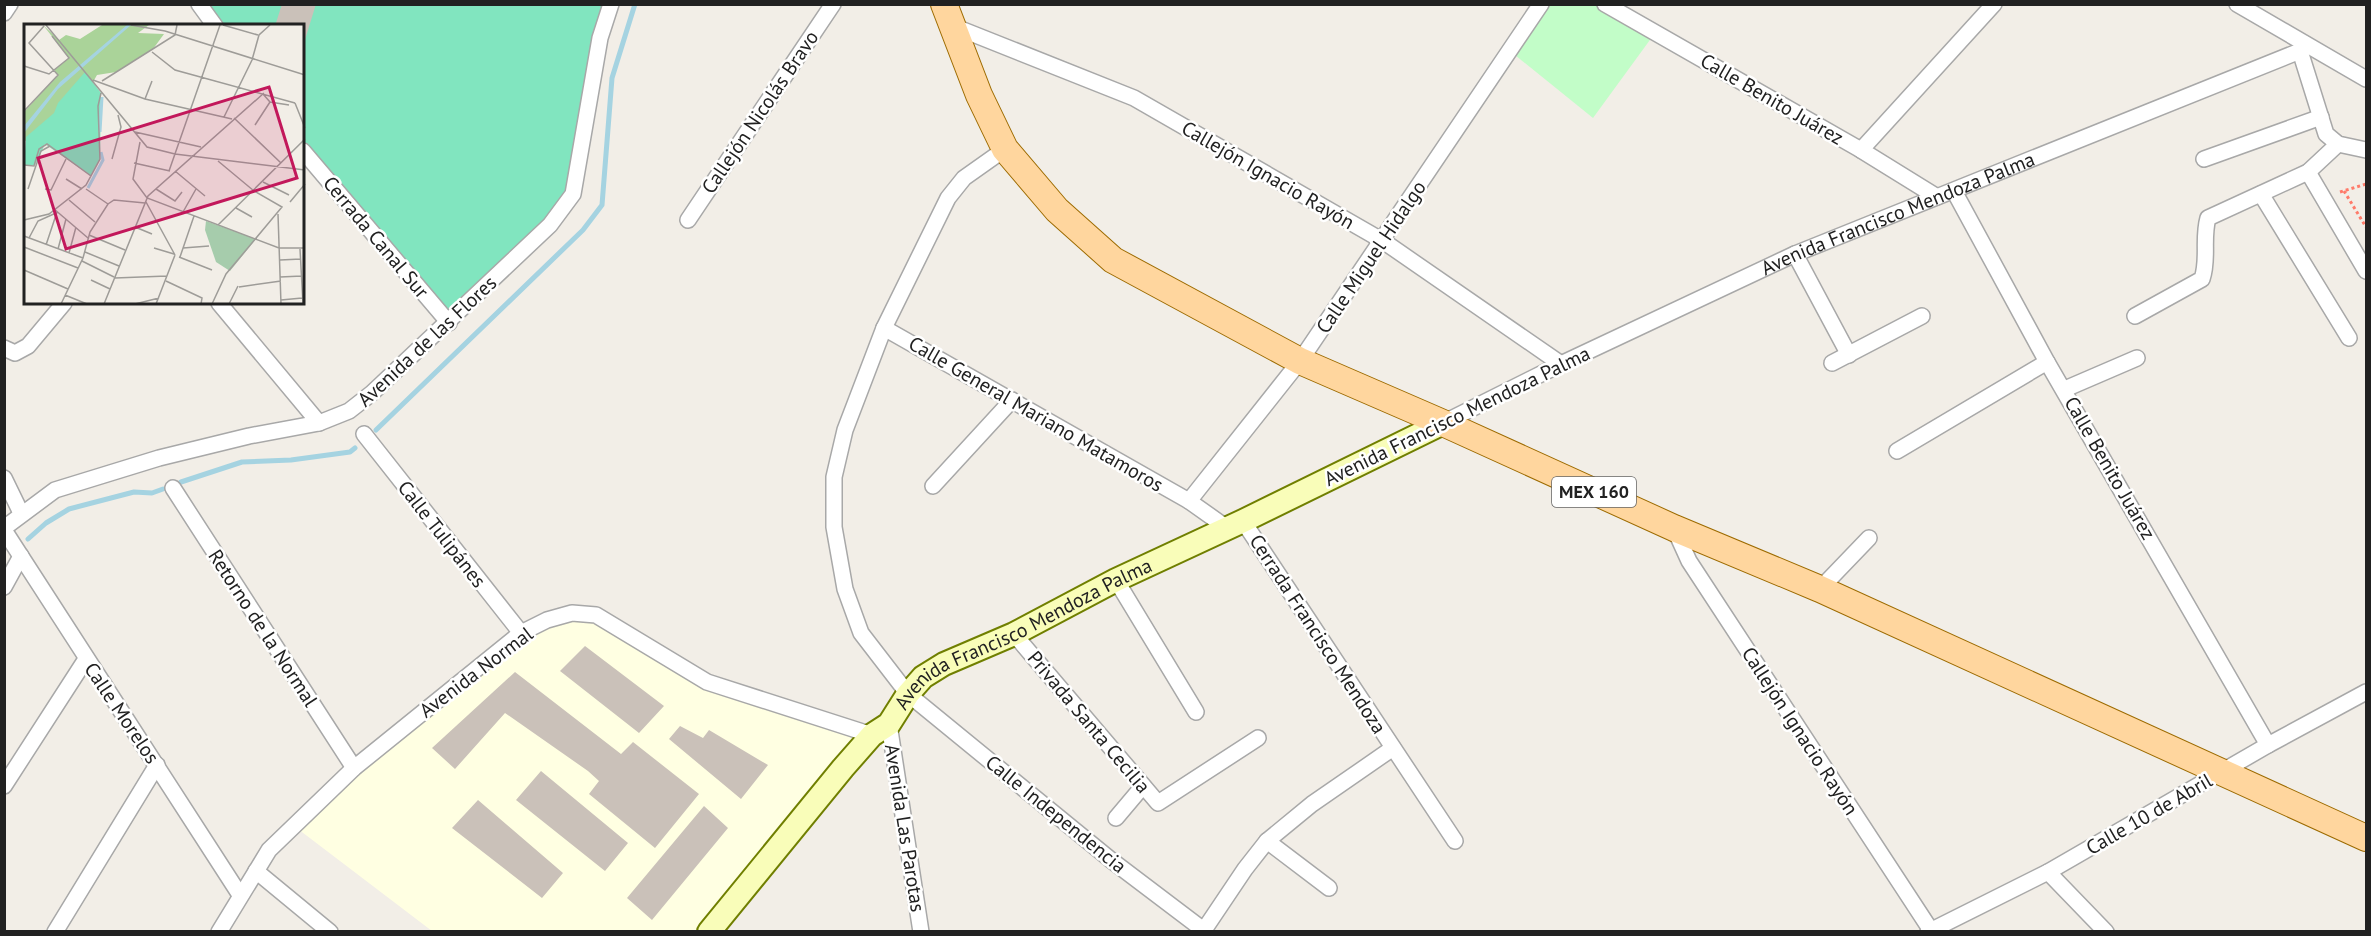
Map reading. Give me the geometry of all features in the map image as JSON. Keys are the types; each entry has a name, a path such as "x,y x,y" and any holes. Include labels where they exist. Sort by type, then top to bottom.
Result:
{"main road":[{"name":"MEX 160","path":"949,15 979,94 1005,149 1057,210 1113,260 1300,362 1443,423 1674,528 1820,589 2367,838"}],"street":[{"path":"4,13 9,4"},
{"path":"199,4 214,24"},
{"name":"Avenida de las Flores","path":"11,539 21,513 55,490 159,458 249,436 319,423 350,411 449,322 550,225 573,194 600,38 611,4"},
{"name":"Callejón Nicolás Bravo","path":"688,220 833,4"},
{"name":"Calle Miguel Hidalgo","path":"1189,501 1300,362 1541,4"},
{"name":"Calle Benito Juárez","path":"1605,4 1861,150 1937,197"},
{"path":"1861,150 1994,4"},
{"path":"2237,4 2303,48 2367,79"},
{"name":"Callejón Ignacio Rayón","path":"949,15 1134,99 1383,241 1561,364"},
{"path":"2303,48 2326,134 2338,144 2367,150"},
{"name":"Avenida Francisco Mendoza Palma","path":"712,930 908,694 923,677 944,664 1014,634 1116,580 1235,525 1561,364 1795,254 2303,48"},
{"path":"2204,159 2321,117"},
{"path":"2135,316 2202,279 2206,267 2205,229 2208,218 2308,172 2338,144"},
{"name":"Calle Independencia","path":"1005,149 964,178 948,198 884,328 845,430 834,477 834,527 845,590 861,633 908,694 1111,860 1205,931"},
{"name":"Cerrada Canal Sur","path":"304,152 449,322"},
{"path":"2308,172 2367,271"},
{"name":"Calle Benito Juárez","path":"1954,191 2048,362 2268,745"},
{"path":"2261,194 2349,338"},
{"path":"1795,254 1849,355"},
{"path":"10,350 28,346 63,304"},
{"path":"220,304 319,423"},
{"path":"1832,363 1922,316"},
{"name":"Calle General Mariano Matamoros","path":"884,328 1235,525"},
{"path":"2065,389 2137,358"},
{"path":"1897,451 2048,362"},
{"path":"933,486 1012,400"},
{"name":"Calle Tulipánes","path":"364,434 521,633"},
{"path":"4,478 21,513"},
{"name":"Retorno de la Normal","path":"172,488 354,768"},
{"name":"Cerrada Francisco Mendoza","path":"1235,525 1393,748 1455,841"},
{"name":"Callejón Ignacio Rayón","path":"1674,528 1689,561 1930,931"},
{"path":"1820,589 1869,538"},
{"path":"7,581 11,539"},
{"name":"Calle Morelos","path":"11,539 86,659 240,895"},
{"path":"1116,580 1196,712"},
{"name":"Avenida Normal","path":"219,932 269,850 354,768 521,633 548,620 572,613 596,615 707,682 880,729"},
{"name":"Privada Santa Cecilia","path":"1014,634 1158,803 1258,738"},
{"path":"4,786 86,659"},
{"name":"Calle 10 de Abril","path":"1930,931 2048,872 2268,745 2367,692"},
{"name":"Avenida Las Parotas","path":"880,729 921,932"},
{"name":"Cerrada Francisco Mendoza","path":"1205,931 1245,869 1267,841 1312,804 1393,748"},
{"path":"55,932 157,765"},
{"path":"1116,818 1143,786"},
{"path":"1267,841 1329,888"},
{"path":"256,872 330,932"},
{"path":"2048,872 2106,932"}],"path":[{"path":"2367,184 2344,191 2367,227"}],"shaded area":[{"path":"596,615 707,682 872,735 709,931 432,931 294,826 547,620"}],"green space":[{"path":"199,5 611,5 573,194 449,323 304,152 304,24 214,24"},
{"path":"1541,5 1605,5 1655,33 1593,118 1510,51"}],"building":[{"path":"282,4 316,4 304,43 304,24 276,24"},
{"path":"585,646 664,706 639,733 560,671"},
{"path":"515,672 621,754 633,742 699,794 655,848 589,794 599,781 588,771 505,713 455,769 432,748"},
{"path":"680,726 703,738 709,730 768,765 741,799 669,739"},
{"path":"541,771 628,843 605,871 516,800"},
{"path":"478,800 563,873 542,898 452,828"},
{"path":"704,806 728,828 652,920 627,898"}],"waterway":[{"path":"376,430 583,230 602,205 612,78 635,4"},
{"path":"181,482 242,462 291,460 350,452 355,448"},
{"path":"28,539 46,523 69,509 134,492 152,493 163,489"}]}
